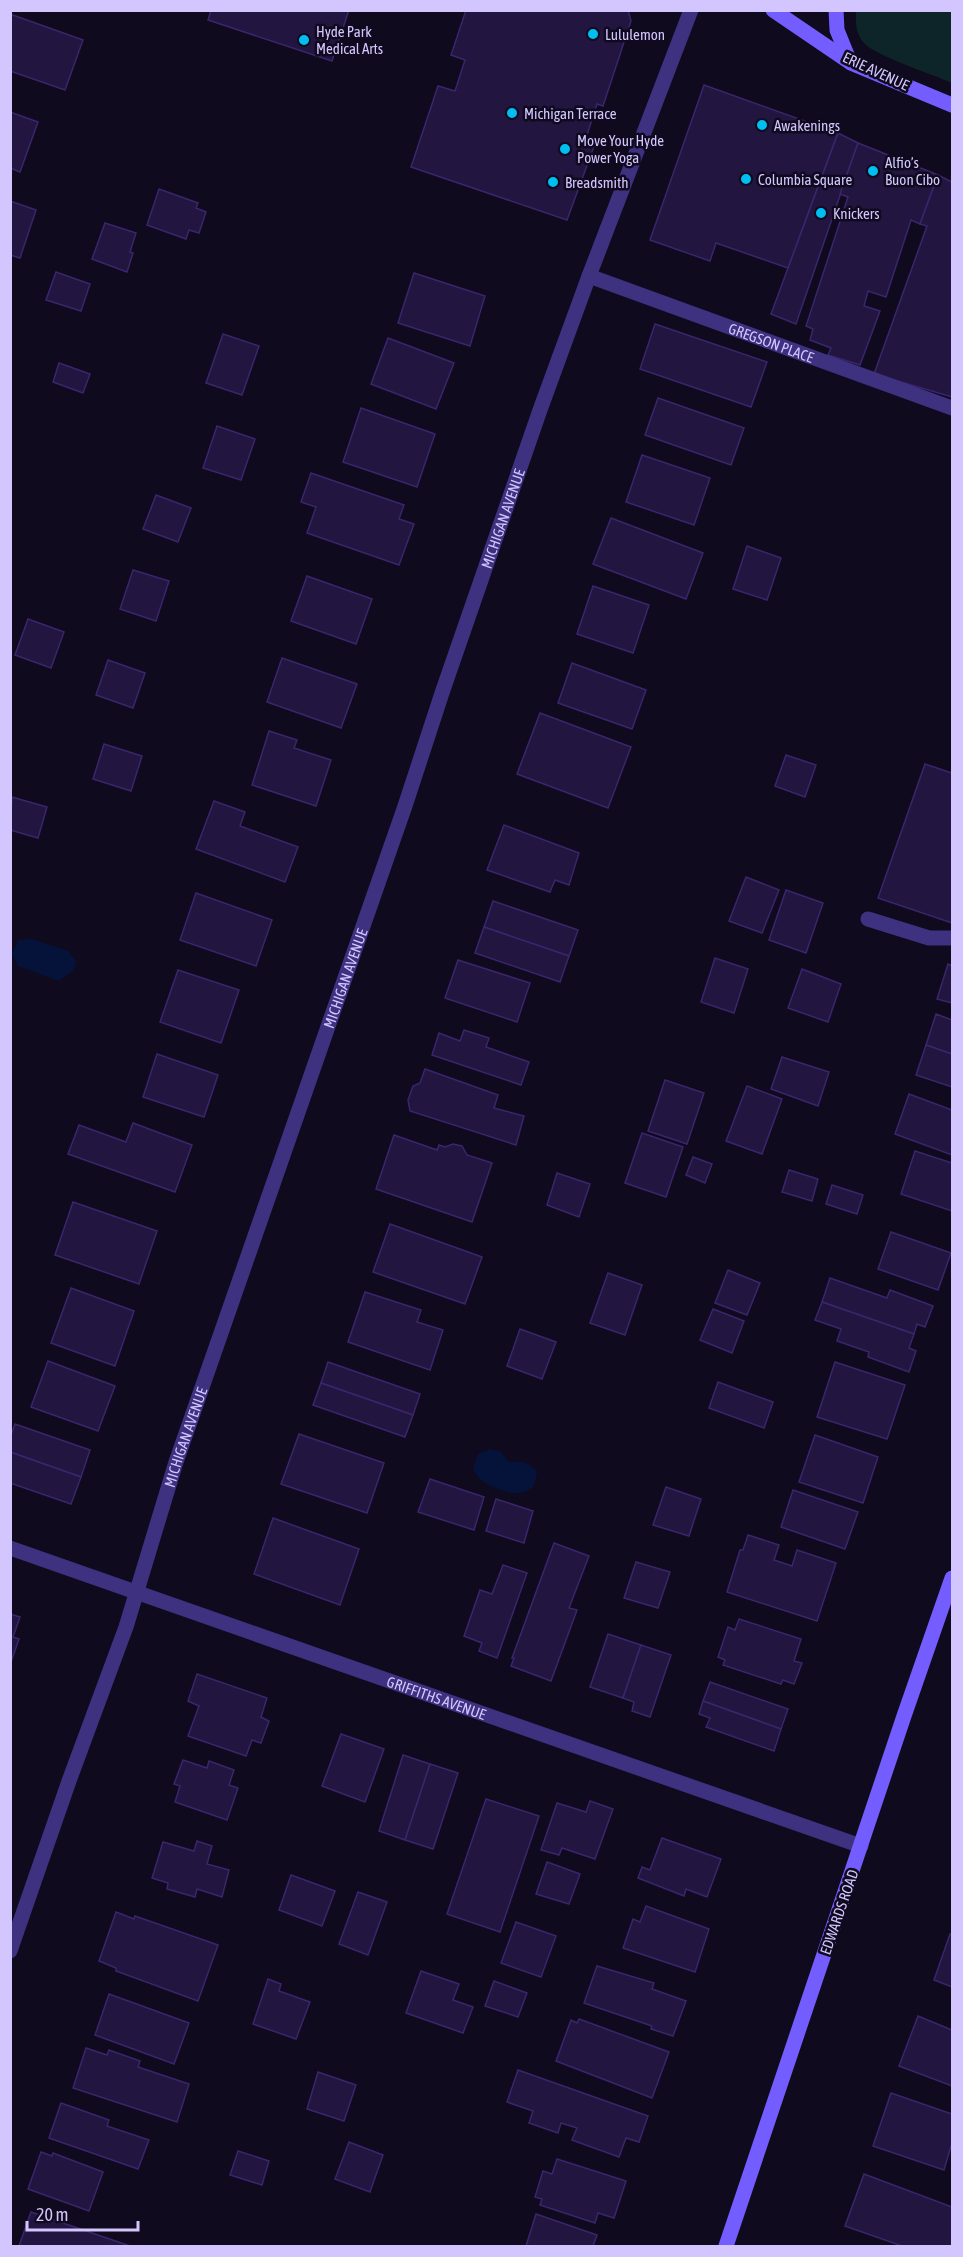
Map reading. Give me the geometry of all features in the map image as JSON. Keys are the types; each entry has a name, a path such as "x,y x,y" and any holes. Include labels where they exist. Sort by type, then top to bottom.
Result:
{"main road":[{"name":"ERIE AVENUE","path":"773,10 851,63 952,105"},
{"path":"836,10 837,30 851,63"},
{"name":"EDWARDS ROAD","path":"726,2247 952,1578"}],"street":[{"name":"MICHIGAN AVENUE","path":"10,1951 137,1592 176,1462 405,806 476,593 589,276 691,10"},
{"name":"GREGSON PLACE","path":"589,276 952,408"},
{"path":"868,919 929,938 952,938"},
{"name":"GRIFFITHS AVENUE","path":"10,1548 137,1592 167,1605 359,1669 861,1846"}],"green space":[{"path":"856,11 952,11 952,83 891,59 869,47 863,42 856,27"}],"water":[{"path":"32,939 68,951 76,961 74,970 59,981 18,966 12,954 18,940"},
{"path":"490,1449 501,1452 509,1462 525,1463 531,1466 537,1472 532,1488 525,1492 512,1493 498,1489 480,1479 473,1468 478,1454"}],"building":[{"name":"Hyde Park Medical Arts","path":"211,10 349,10 332,61 208,20"},
{"name":"Michigan Terrace","path":"466,10 628,10 631,21 603,106 597,104 586,138 596,141 567,220 411,167 438,86 455,91 465,60 451,55"},
{"path":"10,14 83,40 65,90 10,71"},
{"name":"Columbia Square","path":"704,85 838,133 788,268 716,243 710,261 650,240"},
{"path":"10,112 38,122 20,172 10,168"},
{"name":"Knickers","path":"838,133 858,143 796,324 771,314"},
{"path":"858,143 938,175 920,224 911,220 886,297 868,291 864,306 880,311 860,365 828,355 831,348 810,340 813,329 806,326 848,197 840,194"},
{"path":"938,175 952,182 952,397 874,374 927,226 920,224"},
{"path":"159,189 198,203 196,208 206,212 199,233 189,230 186,239 147,225"},
{"path":"10,201 36,210 20,258 10,255"},
{"path":"105,223 136,233 127,272 92,259"},
{"path":"56,272 90,284 81,311 46,300"},
{"path":"414,273 485,296 470,346 398,323"},
{"path":"655,324 767,362 751,407 640,369"},
{"path":"223,334 259,346 242,395 206,383"},
{"path":"388,338 454,363 436,409 371,384"},
{"path":"59,363 90,374 83,393 53,382"},
{"path":"658,398 744,428 731,465 645,435"},
{"path":"361,408 435,434 417,487 343,462"},
{"path":"217,426 255,439 241,480 203,468"},
{"path":"642,455 710,478 694,525 626,502"},
{"path":"311,473 404,505 399,519 414,524 399,565 307,533 316,507 301,502"},
{"path":"156,495 191,508 178,542 143,529"},
{"path":"611,518 703,553 686,599 593,564"},
{"path":"747,546 781,558 767,600 733,589"},
{"path":"133,570 169,581 156,621 120,609"},
{"path":"307,576 372,599 356,644 291,621"},
{"path":"593,586 649,605 633,653 577,634"},
{"path":"28,619 64,632 51,668 15,655"},
{"path":"282,658 357,684 341,728 267,702"},
{"path":"108,660 145,673 133,708 96,695"},
{"path":"572,663 646,690 632,729 558,703"},
{"path":"540,713 631,747 608,808 517,774"},
{"path":"269,731 297,740 294,748 331,760 316,806 252,785"},
{"path":"104,744 142,756 131,791 93,779"},
{"path":"786,755 816,765 805,797 775,786"},
{"path":"925,764 952,773 952,923 878,898"},
{"path":"12,797 47,807 38,838 10,830"},
{"path":"214,801 245,812 240,826 298,847 285,882 196,849"},
{"path":"504,825 579,853 569,885 555,880 550,892 487,870"},
{"path":"746,877 779,890 762,933 729,921"},
{"path":"786,890 823,903 806,953 769,940"},
{"path":"196,893 272,920 256,966 180,940"},
{"path":"493,901 578,930 569,956 484,927"},
{"path":"484,927 569,956 560,982 475,953"},
{"path":"715,958 748,969 734,1013 701,1002"},
{"path":"458,960 530,983 517,1022 445,998"},
{"path":"948,964 952,966 952,1003 937,999"},
{"path":"802,969 841,984 828,1022 788,1008"},
{"path":"178,970 239,990 221,1043 160,1022"},
{"path":"936,1014 952,1020 952,1054 926,1045"},
{"path":"464,1030 489,1038 486,1047 529,1062 521,1085 432,1055 439,1033 460,1041"},
{"path":"926,1045 952,1054 952,1087 916,1075"},
{"path":"157,1054 218,1075 204,1117 143,1097"},
{"path":"782,1057 829,1072 818,1106 771,1089"},
{"path":"425,1069 498,1095 494,1108 524,1116 516,1145 410,1111 408,1100 413,1086 420,1083"},
{"path":"665,1080 704,1093 687,1144 648,1131"},
{"path":"747,1086 782,1099 762,1154 726,1141"},
{"path":"909,1094 952,1110 952,1155 895,1134"},
{"path":"133,1123 192,1145 175,1192 68,1154 79,1125 126,1142"},
{"path":"642,1133 683,1147 666,1197 625,1183"},
{"path":"394,1135 437,1150 439,1145 462,1146 467,1155 492,1163 472,1222 376,1189"},
{"path":"915,1151 952,1163 952,1211 901,1194"},
{"path":"693,1157 712,1164 705,1183 686,1175"},
{"path":"789,1170 818,1179 812,1201 782,1192"},
{"path":"557,1173 590,1184 579,1217 547,1205"},
{"path":"832,1185 863,1195 857,1214 826,1204"},
{"path":"73,1202 157,1231 139,1284 55,1255"},
{"path":"390,1224 482,1257 465,1304 373,1272"},
{"path":"891,1232 951,1253 938,1290 878,1269"},
{"path":"728,1270 760,1283 747,1315 715,1303"},
{"path":"608,1273 642,1285 625,1335 590,1323"},
{"path":"830,1278 887,1298 890,1290 933,1306 925,1327 917,1324 914,1334 822,1302"},
{"path":"71,1288 134,1311 115,1366 51,1343"},
{"path":"365,1292 421,1310 417,1322 443,1330 430,1370 348,1342"},
{"path":"822,1302 914,1334 909,1348 916,1351 909,1372 868,1357 869,1352 837,1341 841,1329 815,1320"},
{"path":"713,1309 744,1321 732,1353 700,1340"},
{"path":"520,1329 556,1342 542,1379 507,1366"},
{"path":"48,1361 115,1386 98,1431 31,1407"},
{"path":"328,1362 420,1394 413,1415 321,1383"},
{"path":"835,1362 905,1385 887,1439 817,1417"},
{"path":"718,1382 773,1402 764,1428 709,1408"},
{"path":"321,1383 413,1415 405,1437 313,1405"},
{"path":"15,1424 90,1450 81,1477 10,1452 10,1438"},
{"path":"299,1434 384,1463 367,1513 281,1484"},
{"path":"815,1435 878,1457 863,1503 799,1482"},
{"path":"10,1452 81,1477 71,1504 10,1483"},
{"path":"430,1479 484,1497 474,1530 418,1512"},
{"path":"666,1487 701,1499 689,1536 653,1525"},
{"path":"793,1490 858,1512 845,1549 781,1527"},
{"path":"496,1499 533,1511 524,1543 486,1531"},
{"path":"273,1518 359,1549 340,1605 254,1574"},
{"path":"748,1535 779,1545 774,1560 792,1566 797,1550 836,1563 817,1621 727,1592 740,1550 743,1550"},
{"path":"554,1543 589,1556 569,1608 577,1610 551,1681 511,1666"},
{"path":"636,1562 670,1572 658,1608 624,1598"},
{"path":"503,1565 527,1573 497,1658 479,1651 482,1643 464,1636 480,1590 492,1594"},
{"path":"10,1614 20,1617 13,1637 19,1639 10,1665"},
{"path":"739,1619 801,1639 794,1661 802,1663 794,1684 783,1680 781,1684 723,1665 725,1660 718,1657 728,1627 735,1630"},
{"path":"608,1634 641,1645 623,1698 590,1687"},
{"path":"641,1645 671,1655 650,1717 632,1711 634,1702 623,1698"},
{"path":"197,1674 267,1698 261,1717 269,1721 261,1743 252,1740 246,1756 188,1736 199,1706 188,1701"},
{"path":"710,1682 788,1709 781,1729 703,1701"},
{"path":"703,1701 781,1729 774,1751 706,1727 710,1718 699,1714"},
{"path":"341,1734 384,1749 365,1802 322,1786"},
{"path":"403,1755 430,1764 405,1840 379,1831"},
{"path":"183,1760 207,1768 209,1761 234,1770 229,1785 238,1788 227,1820 175,1802 180,1786 174,1784"},
{"path":"430,1764 458,1773 433,1849 405,1840"},
{"path":"486,1799 539,1816 500,1932 447,1914"},
{"path":"590,1801 613,1809 595,1859 562,1848 559,1855 541,1850 557,1803 586,1812"},
{"path":"662,1838 721,1859 707,1897 686,1889 684,1896 638,1878 642,1867 650,1870"},
{"path":"197,1841 212,1846 207,1864 229,1870 222,1897 197,1889 195,1897 167,1889 168,1883 152,1878 163,1842 194,1851"},
{"path":"547,1862 580,1874 569,1904 536,1894"},
{"path":"291,1875 335,1891 322,1926 279,1910"},
{"path":"358,1892 387,1902 368,1955 339,1944"},
{"path":"646,1906 709,1929 695,1972 623,1948 633,1919 640,1922"},
{"path":"116,1912 134,1919 135,1916 218,1945 198,2001 116,1971 116,1968 99,1961"},
{"path":"516,1922 556,1936 541,1977 501,1963"},
{"path":"950,1934 952,1935 952,1987 934,1980"},
{"path":"597,1966 654,1983 652,1989 686,2001 673,2036 651,2029 652,2026 584,2003"},
{"path":"421,1971 459,1984 453,2000 473,2007 463,2033 406,2013"},
{"path":"268,1979 281,1984 279,1991 310,2002 296,2039 253,2024"},
{"path":"494,1981 527,1993 518,2017 485,2006"},
{"path":"109,1994 189,2023 174,2064 95,2035"},
{"path":"918,2016 952,2030 952,2086 899,2066"},
{"path":"579,2019 669,2052 652,2098 556,2061 571,2020 577,2023"},
{"path":"86,2048 107,2055 109,2050 140,2061 138,2067 189,2084 177,2122 73,2088"},
{"path":"518,2070 648,2116 639,2142 626,2138 619,2157 572,2140 577,2128 561,2123 558,2133 529,2123 533,2111 507,2102"},
{"path":"318,2072 356,2085 344,2121 307,2109"},
{"path":"891,2093 952,2114 952,2143 944,2170 873,2146"},
{"path":"61,2103 109,2120 107,2126 149,2140 138,2169 49,2138"},
{"path":"349,2142 383,2155 370,2192 335,2179"},
{"path":"238,2151 269,2161 262,2185 230,2175"},
{"path":"41,2152 52,2156 53,2153 103,2172 89,2211 28,2189"},
{"path":"557,2159 626,2181 614,2218 598,2213 595,2223 540,2205 542,2199 535,2197 543,2171 552,2174"},
{"path":"864,2174 952,2207 952,2246 902,2246 845,2226"},
{"path":"31,2212 130,2246 19,2246"},
{"path":"536,2214 597,2235 593,2246 526,2246"}],"place":[{"name":"Lululemon","path":"593,34"},
{"name":"Hyde Park Medical Arts","path":"304,40"},
{"name":"Michigan Terrace","path":"512,113"},
{"name":"Awakenings","path":"762,125"},
{"name":"Move Your Hyde Power Yoga","path":"565,149"},
{"name":"Alfio’s Buon Cibo","path":"873,171"},
{"name":"Columbia Square","path":"746,179"},
{"name":"Breadsmith","path":"553,182"},
{"name":"Knickers","path":"821,213"}]}
